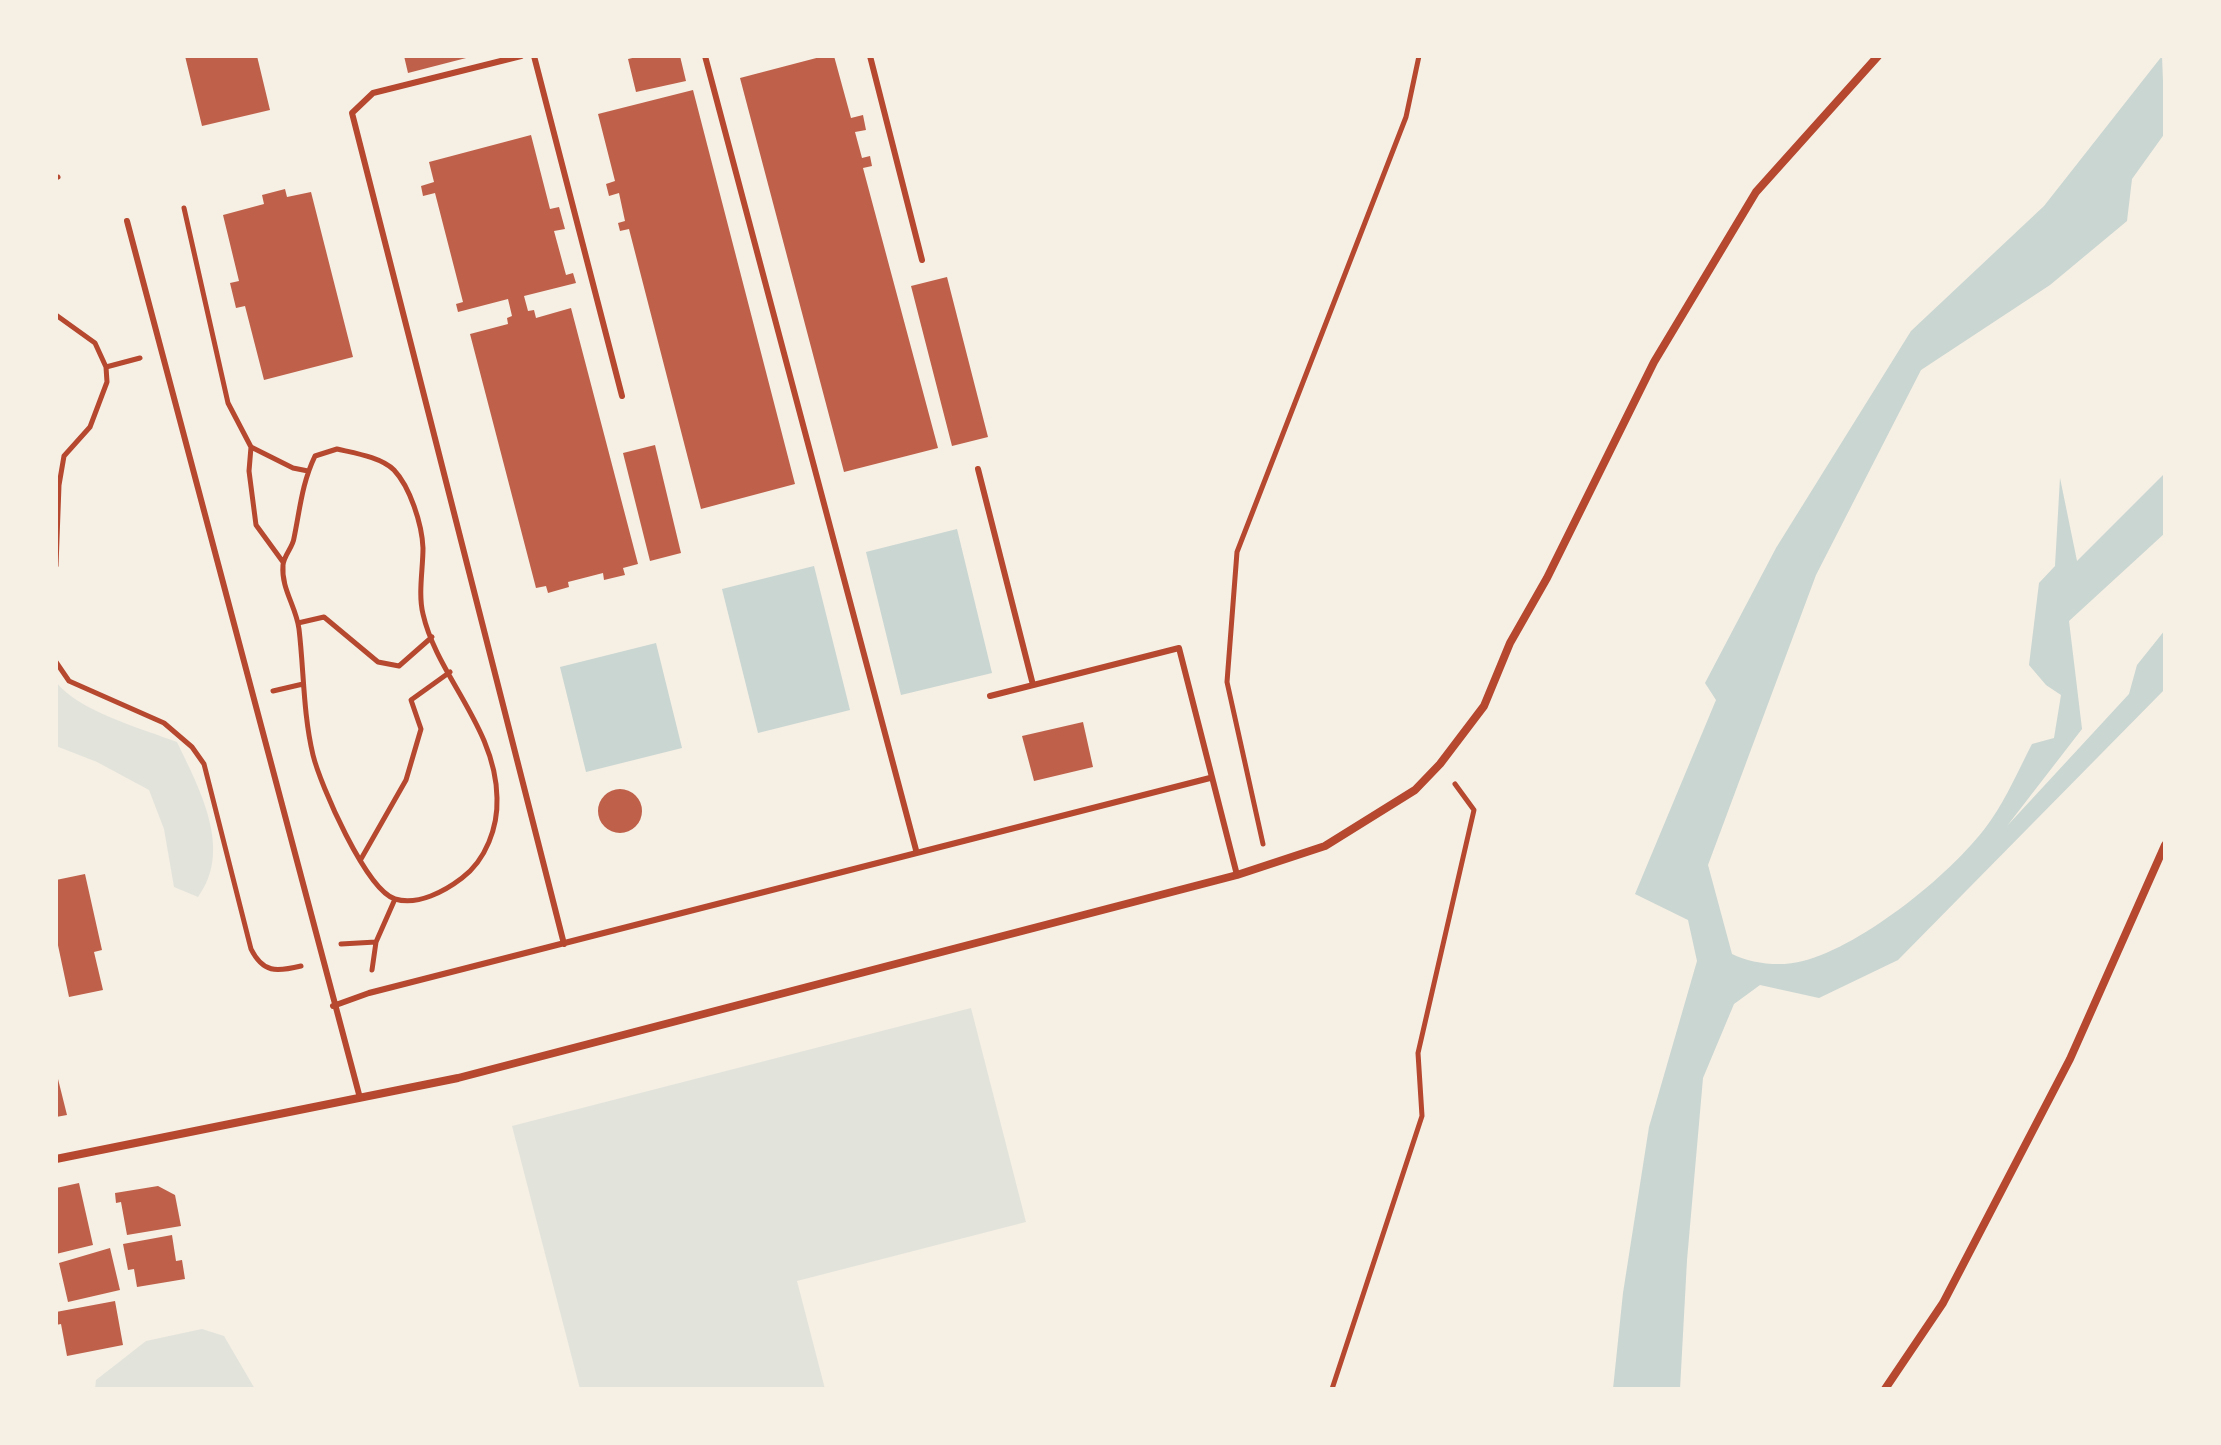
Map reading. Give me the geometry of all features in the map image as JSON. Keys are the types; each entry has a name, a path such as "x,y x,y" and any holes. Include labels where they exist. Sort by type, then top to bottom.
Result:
{"street":[{"path":"56,1159 458,1078 1237,875 1325,846 1373,819 1415,790 1440,764 1484,706 1510,643 1547,578 1654,362 1756,192 1878,56"},
{"path":"1885,1389 1943,1303 2070,1059 2165,845"}],"lane":[{"path":"521,56 373,93 352,113 564,944"},
{"path":"534,56 622,396"},
{"path":"705,56 916,850"},
{"path":"870,56 922,260"},
{"path":"127,221 321,962 360,1098"},
{"path":"978,469 1033,685"},
{"path":"990,696 1179,648 1237,875"},
{"path":"333,1006 369,993 916,850 1210,778"}],"path":[{"path":"1268,864 1227,682 1237,552 1406,117 1419,56"},
{"path":"184,208 228,403 251,447 249,471 256,525 283,562"},
{"path":"56,315 95,343 106,367 107,382 90,427 64,456 59,485 56,566"},
{"path":"106,367 161,353"},
{"path":"251,447 293,468 308,471"},
{"path":"337,449 364,455 393,468 417,517 423,543 422,613 486,744 497,795 495,827 472,870 444,892 418,899 395,899 379,887 328,802 313,756 305,711 298,623 285,593 283,562 294,541 298,508 308,471 315,456 337,449"},
{"path":"298,623 324,617 378,662 399,666 432,637"},
{"path":"56,662 69,681 164,723 192,747 204,764 251,949 258,964 275,972 321,962"},
{"path":"361,859 406,780 421,729 411,700 450,672"},
{"path":"1332,1389 1422,1116 1418,1053 1474,810 1440,764"},
{"path":"369,993 376,942 395,899"},
{"path":"317,944 376,942"}],"shaded area":[{"path":"2162,56 2165,133 2132,179 2127,221 2050,285 1921,370 1816,575 1708,865 1732,954 1757,962 1795,963 1827,953 1880,923 1932,883 1976,840 1997,811 2032,744 2054,738 2061,695 2046,685 2029,665 2039,583 2055,566 2060,478 2077,561 2165,473 2165,533 2069,621 2082,729 2007,826 2129,694 2137,665 2165,630 2165,689 1898,960 1819,998 1760,985 1734,1004 1703,1078 1687,1260 1680,1389 1613,1389 1623,1293 1649,1127 1697,961 1688,920 1635,894 1716,700 1705,683 1776,548 1911,331 2044,206"},
{"path":"957,529 992,673 901,695 866,552"},
{"path":"814,566 850,710 758,733 722,589"},
{"path":"656,643 682,748 586,772 560,667"},
{"path":"56,682 79,702 95,710 177,742 203,800 213,840 213,860 208,879 198,897 174,887 164,829 149,790 97,762 56,746"},
{"path":"971,1008 1026,1222 797,1281 825,1389 580,1389 512,1126"},
{"path":"202,1329 224,1336 255,1389 95,1389 96,1380 146,1341"}],"building":[{"path":"185,56 257,56 270,110 202,126"},
{"path":"404,56 470,56 470,57 408,73"},
{"path":"680,56 686,81 636,92 628,59"},
{"path":"834,56 851,118 863,115 866,130 855,132 862,158 870,156 872,166 863,168 938,448 844,472 740,78"},
{"path":"693,90 795,484 701,509 629,229 620,231 618,223 625,221 619,193 609,196 606,184 615,181 598,114"},
{"path":"531,135 550,209 559,207 565,229 554,231 566,275 573,273 576,283 524,296 528,311 534,310 536,318 571,308 638,564 623,568 625,575 604,580 603,573 568,582 569,587 548,593 546,586 536,588 470,334 508,324 507,318 512,316 508,299 458,312 456,304 463,302 435,193 423,196 421,186 434,182 429,162"},
{"path":"285,189 287,197 311,192 353,357 264,380 245,306 236,308 230,283 239,281 223,215 264,204 262,195"},
{"path":"947,277 988,437 952,446 911,286"},
{"path":"655,445 681,553 650,561 623,453"},
{"path":"1083,722 1093,767 1034,781 1022,736"},
{"path":"620,789 636,795 642,811 636,827 620,833 604,827 598,811 604,795"},
{"path":"85,874 102,950 94,952 103,990 69,997 56,936 56,880"},
{"path":"56,1071 67,1115 56,1117"},
{"path":"79,1183 93,1245 56,1254 56,1188"},
{"path":"158,1186 175,1195 181,1226 127,1235 121,1202 116,1203 115,1193"},
{"path":"172,1235 176,1261 182,1260 185,1279 137,1287 134,1269 128,1270 123,1244"},
{"path":"110,1248 120,1290 68,1302 59,1263"},
{"path":"115,1301 123,1345 67,1356 61,1324 56,1325 56,1312"}]}
